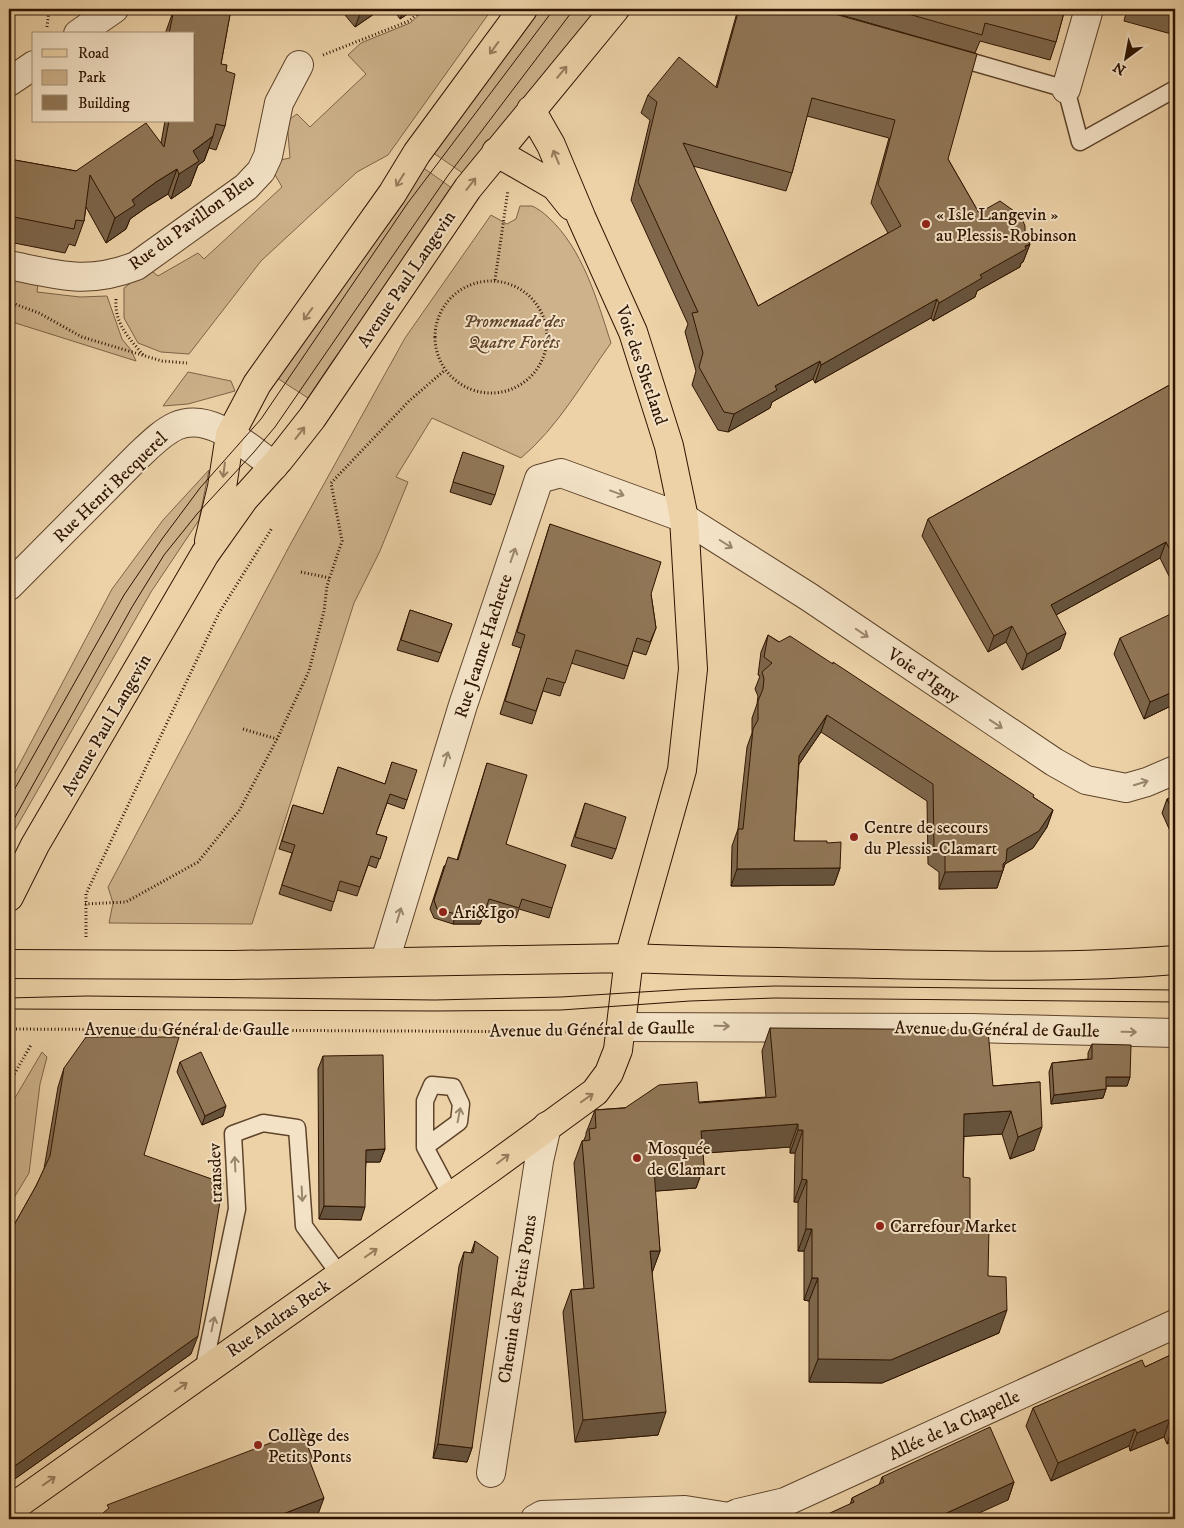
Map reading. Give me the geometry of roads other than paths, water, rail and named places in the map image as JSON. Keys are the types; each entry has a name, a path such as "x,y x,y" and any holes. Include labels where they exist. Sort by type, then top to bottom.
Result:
{"main road":[{"name":"Avenue Paul Langevin","path":"205,554 222,487 230,435 257,384 392,194 418,152 523,9"},
{"name":"Avenue Paul Langevin","path":"9,897 35,845 205,554 244,499 274,466 312,418 468,188 615,9"},
{"name":"Voie des Shetland","path":"531,110 551,145 582,219 634,332 669,446 684,518 693,669 682,770 629,958"},
{"name":"Voie des Shetland","path":"496,152 555,186 582,219"},
{"path":"12,964 234,965 629,958 690,961 989,966 1110,965 1175,960"},
{"name":"Rue Andras Beck","path":"9,1510 595,1092 609,1073 618,1050 629,958"}],"street":[{"path":"81,32 114,9"},
{"path":"1066,89 1088,9"},
{"name":"Rue du Pavillon Bleu","path":"9,266 63,276 92,278 115,274 136,266 246,187 261,171 268,156 279,103 299,65"},
{"path":"9,82 32,66"},
{"name":"Rue Henri Becquerel","path":"9,586 158,437 176,426 193,422 215,426 274,466"},
{"name":"Rue Jeanne Hachette","path":"385,961 463,705 539,479 561,473 684,518"},
{"name":"Voie d'Igny","path":"684,518 809,597 1054,762 1086,780 1126,788 1148,782 1175,770"},
{"name":"Avenue du Général de Gaulle","path":"620,1027 972,1028 1175,1033"},
{"name":"Chemin des Petits Ponts","path":"491,1473 539,1160 547,1126"},
{"name":"Allée de la Chapelle","path":"729,1518 738,1513 785,1502 1175,1324"},
{"path":"535,1519 542,1515 685,1510 729,1518"}],"lane":[{"path":"944,54 1066,89 1080,142 1175,89"},
{"name":"transdev","path":"203,1372 237,1209 233,1134 263,1123 297,1128 304,1226 340,1275"},
{"path":"425,1147 451,1196"}],"tram line":[{"path":"9,799 124,595 162,539 200,488 261,419 407,204 554,9"},
{"path":"9,828 132,607 164,555 197,514 275,427 449,174 574,9"},
{"path":"9,998 87,996 435,1000 561,997 775,986 1175,990"},
{"path":"9,1009 561,1010 690,1001 775,998 1175,1002"}],"place":[{"name":"« Isle Langevin » au Plessis-Robinson","path":"926,224"},
{"name":"Centre de secours du Plessis-Clamart","path":"854,837"},
{"name":"Ari&Igo","path":"443,912"},
{"name":"Mosquée de Clamart","path":"637,1158"},
{"name":"Carrefour Market","path":"880,1226"},
{"name":"Collège des Petits Ponts","path":"258,1445"}],"park label":[{"name":"Promenade des Quatre Forêts","path":"514,331"}]}
